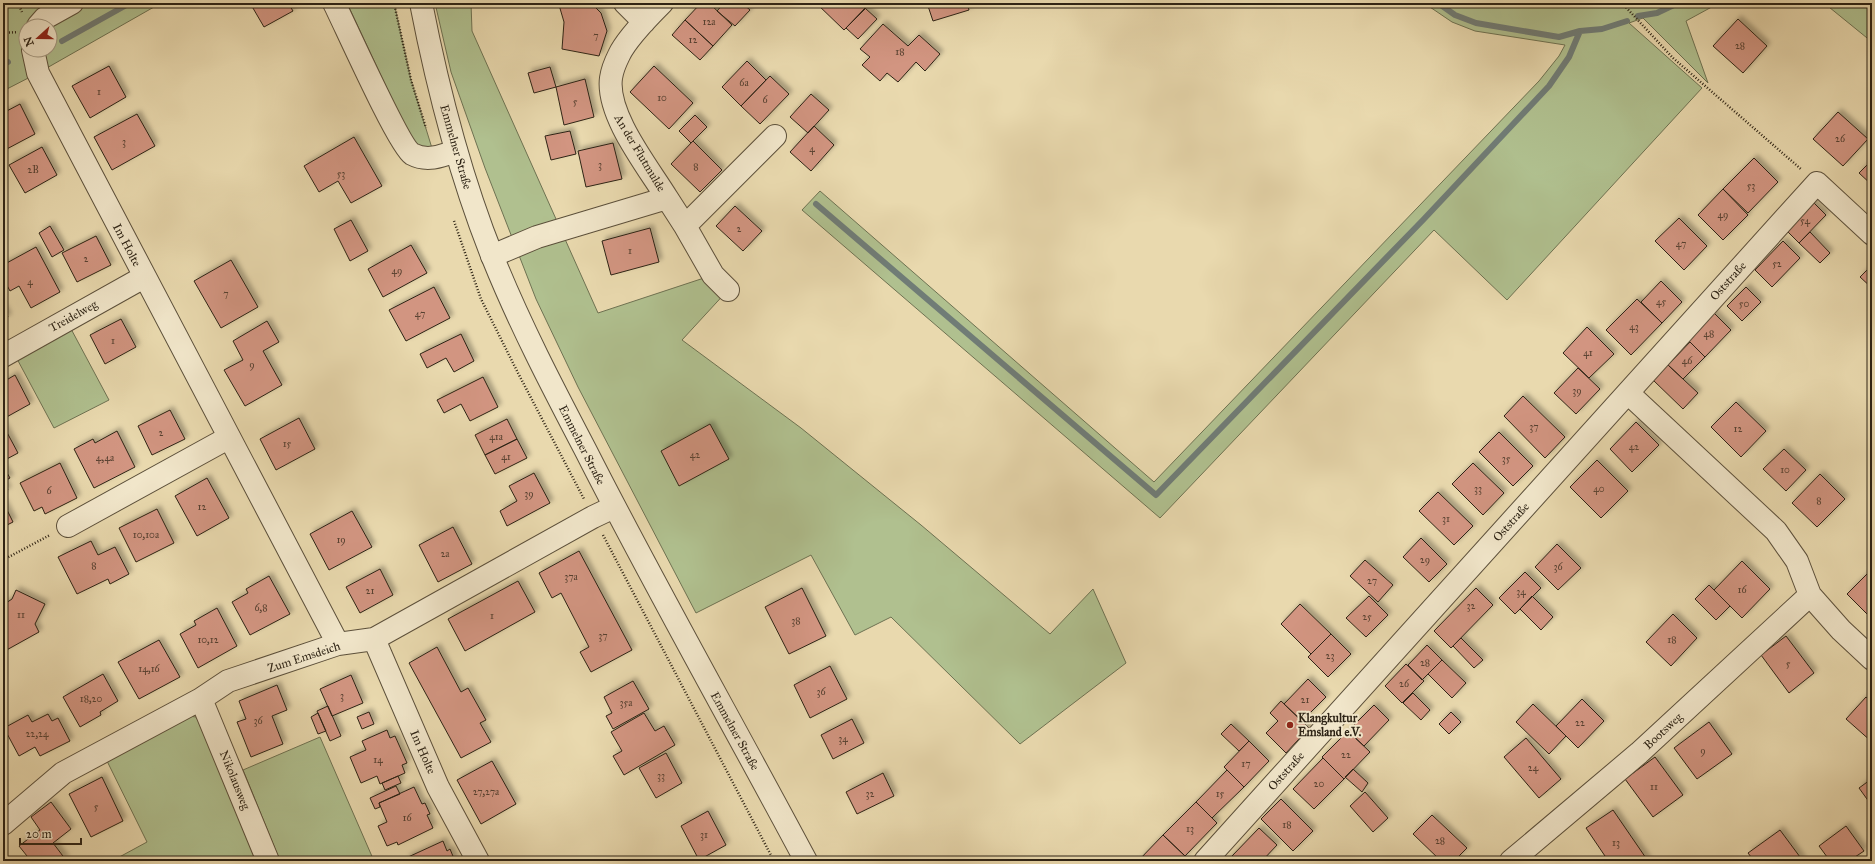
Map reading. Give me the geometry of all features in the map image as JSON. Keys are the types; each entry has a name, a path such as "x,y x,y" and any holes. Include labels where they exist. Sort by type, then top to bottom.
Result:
{"street":[{"path":"45,18 72,3"},
{"path":"334,3 404,144 411,153 419,157 435,158 456,151"},
{"name":"Emmelner Straße","path":"421,3 433,66 456,151 492,256 511,301 544,370 614,507 806,861"},
{"path":"625,3 644,22"},
{"name":"An der Flutmulde","path":"662,3 644,22 619,54 611,78 612,98 617,117 714,275 728,290"},
{"name":"Im Holte","path":"35,58 38,73 228,438 338,644"},
{"path":"685,226 775,136"},
{"path":"1817,183 1872,234"},
{"name":"Oststraße","path":"1205,861 1817,183"},
{"name":"An der Flutmulde","path":"492,256 543,235 667,198"},
{"name":"Treidelweg","path":"3,356 144,277"},
{"path":"1628,393 1776,531 1797,561 1810,595 1841,630 1872,659"},
{"path":"68,526 228,438"},
{"name":"Zum Emsdeich","path":"3,824 63,773 201,698 228,681 338,644 374,639 593,517 614,507"},
{"name":"Bootsweg","path":"1511,861 1639,753 1810,595"},
{"name":"Im Holte","path":"374,639 438,787 478,861"},
{"name":"Nikolausweg","path":"201,698 268,861"}],"path":[{"path":"394,3 411,80 435,158"},
{"path":"1622,3 1673,58 1702,85 1817,183"},
{"path":"3,33 18,32"},
{"path":"593,517 774,861"},
{"path":"3,560 68,526"}],"green space":[{"path":"3,3 161,3 38,73 3,91"},
{"path":"347,3 394,3 411,80 435,158 419,157"},
{"path":"435,3 471,3 472,31 598,313 713,275 728,290 682,340 801,428 921,525 1050,634 1093,589 1126,663 1020,744 891,617 855,635 811,555 696,613 578,387 536,299 485,168 451,72"},
{"path":"1424,3 1719,3 1686,21 1708,83 1643,18 1629,23 1702,88 1507,300 1434,230 1160,518 802,210 820,191 1154,482 1539,81 1559,56 1565,45 1475,31 1452,22"},
{"path":"1824,3 1872,3 1872,42"},
{"path":"70,327 109,400 54,428 16,357"},
{"path":"182,715 196,717 204,724 260,861 112,861 147,842 106,759"},
{"path":"320,737 374,861 280,861 243,770"}],"building":[{"path":"250,3 288,3 293,11 264,27"},
{"path":"560,3 591,3 601,13 607,31 599,56 562,49 564,22 559,5"},
{"path":"701,3 709,3 732,25 713,46 685,20"},
{"path":"724,3 742,3 750,10 735,26 717,11"},
{"path":"763,3 770,3 766,7"},
{"path":"816,3 869,3 870,4 844,30"},
{"path":"927,3 967,3 969,10 933,21"},
{"path":"865,8 877,19 858,39 846,28"},
{"path":"1738,19 1767,46 1743,73 1713,46"},
{"path":"685,20 713,46 700,60 672,35"},
{"path":"883,24 908,46 919,35 940,54 925,71 916,62 898,82 887,73 880,81 862,65 870,57 860,49"},
{"path":"747,61 766,80 741,106 722,87"},
{"path":"109,66 126,97 90,118 72,86"},
{"path":"654,66 693,103 669,129 630,92"},
{"path":"550,67 556,87 534,93 528,73"},
{"path":"770,76 789,94 760,124 741,106"},
{"path":"585,79 594,117 564,125 556,87"},
{"path":"811,94 829,110 808,133 790,117"},
{"path":"20,104 35,134 3,151 3,113"},
{"path":"1838,112 1868,139 1843,166 1813,139"},
{"path":"137,114 155,146 112,170 94,137"},
{"path":"695,115 707,127 691,143 679,131"},
{"path":"814,126 834,145 811,171 790,152"},
{"path":"570,131 576,154 551,160 545,136"},
{"path":"354,137 382,186 351,203 338,181 319,192 304,166"},
{"path":"693,141 722,170 700,192 671,164"},
{"path":"613,143 622,179 586,187 578,151"},
{"path":"42,147 57,175 25,193 9,165"},
{"path":"1754,158 1778,182 1748,213 1723,189"},
{"path":"1872,160 1872,185 1859,173"},
{"path":"1723,189 1748,215 1723,240 1698,215"},
{"path":"1810,199 1826,215 1799,243 1783,227"},
{"path":"735,206 762,231 743,251 716,226"},
{"path":"1679,218 1707,246 1684,270 1655,241"},
{"path":"351,220 368,251 350,261 334,229"},
{"path":"50,226 64,250 52,257 39,233"},
{"path":"650,228 659,262 611,275 602,241"},
{"path":"1810,232 1830,253 1820,263 1799,243"},
{"path":"96,236 111,265 77,282 62,253"},
{"path":"1783,241 1800,258 1772,287 1755,270"},
{"path":"411,245 427,273 383,297 368,269"},
{"path":"36,247 60,292 31,308 19,286 10,291 3,278 3,265"},
{"path":"231,260 258,307 221,328 194,281"},
{"path":"1872,265 1872,288 1860,277"},
{"path":"1661,281 1682,302 1662,323 1641,302"},
{"path":"434,287 450,318 406,341 389,310"},
{"path":"1746,287 1761,302 1742,321 1727,306"},
{"path":"1637,299 1662,323 1631,355 1606,330"},
{"path":"3,307 8,317 3,320"},
{"path":"1712,311 1731,330 1705,357 1686,338"},
{"path":"121,319 136,347 105,364 90,335"},
{"path":"267,321 279,342 263,351 282,385 245,406 224,370 243,360 233,341"},
{"path":"1587,327 1614,354 1589,378 1563,353"},
{"path":"461,334 474,361 454,372 446,358 427,368 420,354"},
{"path":"1690,342 1705,357 1683,379 1668,365"},
{"path":"1668,365 1698,393 1683,409 1653,380"},
{"path":"1578,368 1600,389 1576,414 1554,393"},
{"path":"15,375 30,404 3,419 3,382"},
{"path":"483,377 498,407 470,421 461,404 444,413 437,400"},
{"path":"1523,396 1565,437 1545,458 1504,416"},
{"path":"1736,402 1766,431 1741,457 1711,427"},
{"path":"170,410 185,439 152,455 138,426"},
{"path":"299,418 315,449 276,470 260,439"},
{"path":"507,419 517,439 485,455 475,435"},
{"path":"1636,422 1659,445 1632,472 1610,449"},
{"path":"710,424 729,459 679,486 661,451"},
{"path":"3,425 18,453 3,461"},
{"path":"117,431 135,467 94,488 74,449 93,439 95,443"},
{"path":"1499,432 1533,466 1513,486 1479,452"},
{"path":"517,439 527,458 495,474 485,455"},
{"path":"1784,449 1806,470 1786,491 1763,469"},
{"path":"1597,460 1628,491 1601,518 1570,487"},
{"path":"60,463 77,498 45,514 42,507 34,511 20,483"},
{"path":"1473,463 1504,493 1483,515 1452,484"},
{"path":"3,466 10,478 3,482"},
{"path":"534,473 550,503 507,526 500,511 517,501 509,486"},
{"path":"1820,474 1845,499 1817,527 1792,503"},
{"path":"207,478 229,518 197,536 175,496"},
{"path":"3,482 8,490 3,493"},
{"path":"1438,492 1473,526 1454,545 1419,511"},
{"path":"3,502 13,522 3,527"},
{"path":"157,509 174,543 136,562 119,528"},
{"path":"352,511 372,547 329,570 310,534"},
{"path":"453,527 472,564 438,582 419,545"},
{"path":"1421,538 1447,564 1429,582 1403,557"},
{"path":"91,541 98,555 115,547 129,574 110,584 108,579 77,594 58,557"},
{"path":"1557,544 1581,568 1558,590 1535,567"},
{"path":"579,551 632,650 591,672 580,652 589,647 561,593 552,598 539,573"},
{"path":"1365,560 1393,585 1378,602 1350,576"},
{"path":"1742,561 1770,589 1742,618 1714,590"},
{"path":"380,569 393,595 360,613 346,587"},
{"path":"1872,569 1872,619 1847,594"},
{"path":"1525,572 1541,588 1515,614 1499,598"},
{"path":"269,576 290,614 250,635 232,602 248,593 246,589"},
{"path":"518,581 535,612 465,651 448,619"},
{"path":"1709,585 1730,606 1716,620 1695,599"},
{"path":"802,588 826,636 789,654 765,607"},
{"path":"1476,588 1493,605 1451,648 1434,631"},
{"path":"16,590 45,604 35,624 39,632 3,652 3,605 12,599"},
{"path":"1369,596 1388,615 1366,637 1346,618"},
{"path":"1532,596 1553,617 1541,630 1520,609"},
{"path":"1300,604 1331,634 1311,654 1281,624"},
{"path":"217,608 237,646 198,668 180,634 196,625 194,621"},
{"path":"1673,614 1697,638 1671,666 1646,642"},
{"path":"1331,634 1351,654 1328,677 1308,657"},
{"path":"1786,636 1814,673 1789,693 1761,655"},
{"path":"1461,638 1483,660 1474,668 1453,646"},
{"path":"159,640 180,677 139,699 118,662"},
{"path":"1427,645 1442,660 1422,680 1408,665"},
{"path":"437,647 461,692 468,688 486,720 480,723 491,742 461,758 409,663"},
{"path":"1442,660 1466,683 1452,698 1428,674"},
{"path":"1406,664 1424,681 1402,703 1385,686"},
{"path":"830,666 847,699 810,718 794,685"},
{"path":"103,674 118,701 100,712 101,715 80,727 63,697"},
{"path":"351,675 363,703 332,716 320,689"},
{"path":"1308,679 1326,697 1302,721 1284,704"},
{"path":"633,681 649,709 613,729 606,716 612,713 604,697"},
{"path":"277,685 287,710 272,716 283,744 251,757 237,722 246,719 239,701"},
{"path":"1413,693 1430,710 1421,720 1403,703"},
{"path":"1866,697 1872,702 1872,742 1846,719"},
{"path":"1582,699 1604,721 1578,748 1556,726"},
{"name":"Klangkultur Emsland e.V.","path":"1281,701 1309,728 1286,753 1266,733 1278,721 1270,713"},
{"path":"1533,704 1566,736 1549,754 1516,722"},
{"path":"1374,705 1389,720 1364,746 1348,731"},
{"path":"328,706 341,736 330,741 317,711"},
{"path":"369,712 374,724 362,729 357,717"},
{"path":"1451,712 1461,722 1449,734 1439,724"},
{"path":"318,713 326,731 318,734 311,717"},
{"path":"644,713 655,731 664,726 675,745 624,775 613,756 622,751 611,732"},
{"path":"48,714 52,721 58,718 70,741 40,756 35,747 19,756 4,728 28,715 32,722"},
{"path":"852,719 864,743 833,759 821,735"},
{"path":"1709,722 1732,754 1697,779 1674,748"},
{"path":"1231,724 1249,741 1239,751 1221,734"},
{"path":"387,730 390,738 395,736 407,763 402,765 405,773 380,784 377,776 361,783 350,757 366,750 362,741"},
{"path":"1348,731 1370,752 1344,779 1322,757"},
{"path":"1526,738 1561,779 1539,798 1504,757"},
{"path":"1249,741 1269,761 1244,787 1224,767"},
{"path":"666,753 682,783 656,798 639,768"},
{"path":"1655,757 1683,795 1653,817 1625,779"},
{"path":"1323,758 1344,779 1314,809 1293,789"},
{"path":"492,761 516,804 481,824 457,780"},
{"path":"1353,769 1368,783 1362,792 1345,777"},
{"path":"1227,770 1244,787 1212,818 1196,802"},
{"path":"883,773 894,796 857,814 846,792"},
{"path":"398,776 401,783 385,790 382,783"},
{"path":"102,777 123,821 91,837 69,794"},
{"path":"1870,780 1872,782 1872,806 1859,788"},
{"path":"396,786 400,794 379,803 380,807 375,809 370,798"},
{"path":"414,787 422,804 425,803 430,814 427,815 433,828 398,845 397,842 387,846 378,826 387,822 379,803"},
{"path":"1365,792 1388,818 1373,832 1350,806"},
{"path":"1281,799 1313,831 1293,851 1261,819"},
{"path":"51,802 71,829 53,843 66,860 31,861 19,846 40,830 31,817"},
{"path":"1196,802 1217,823 1185,856 1163,835"},
{"path":"1613,810 1648,861 1604,861 1607,859 1586,828"},
{"path":"708,811 726,845 699,860 681,826"},
{"path":"1432,815 1467,848 1454,861 1441,861 1413,834"},
{"path":"1846,826 1864,851 1849,861 1830,861 1819,846"},
{"path":"1259,828 1277,845 1262,861 1237,861 1232,856"},
{"path":"1780,830 1803,861 1754,861 1748,853"},
{"path":"1163,835 1185,856 1180,861 1138,861"},
{"path":"443,841 447,851 450,849 455,861 407,861 406,858"},
{"path":"1232,856 1237,861 1227,861"}],"waterway":[{"path":"62,41 130,3"},
{"path":"1438,3 1455,15 1476,23 1559,37 1580,31 1602,29 1627,21"},
{"path":"1638,16 1657,13 1678,3"},
{"path":"816,204 1156,495 1423,220 1549,86 1569,57 1580,31"},
{"path":"3,64 8,62"}],"place":[{"name":"Klangkultur Emsland e.V.","path":"1290,725"}]}
